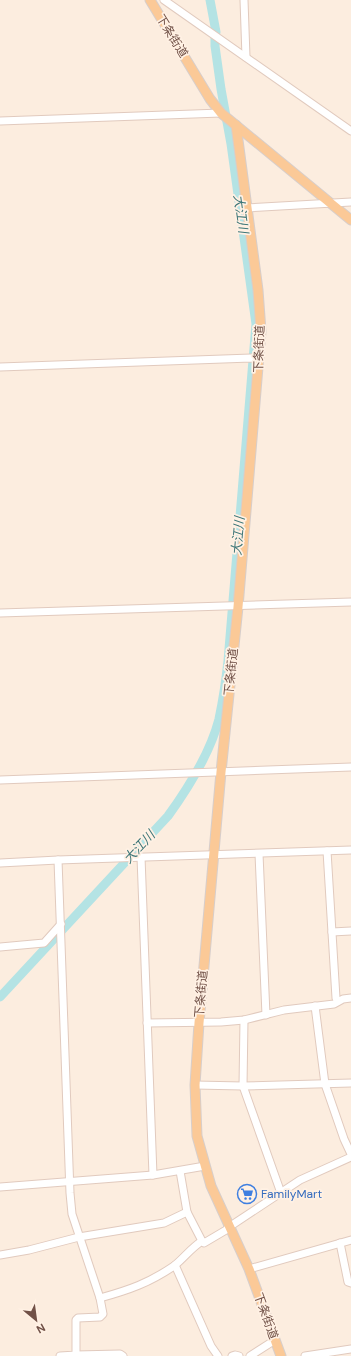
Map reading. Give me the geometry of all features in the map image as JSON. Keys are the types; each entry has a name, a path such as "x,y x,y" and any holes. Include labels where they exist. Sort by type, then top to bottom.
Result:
{"main road":[{"name":"下条街道","path":"150,0 210,99 222,114 234,124 258,290 261,331 255,359 238,607 221,772 195,1085 197,1136 211,1186 249,1269 281,1356"},
{"path":"234,124 351,220"}],"street":[{"path":"164,0 351,131"},
{"path":"244,0 246,57"},
{"path":"0,121 222,114"},
{"path":"246,208 351,202"},
{"path":"0,367 255,359"},
{"path":"0,613 238,607 351,602"},
{"path":"0,780 351,767"},
{"path":"0,863 351,850"},
{"path":"328,851 336,998 338,1001"},
{"path":"259,854 266,1015"},
{"path":"141,857 153,1175"},
{"path":"58,860 72,1214 100,1294 103,1314 100,1317 78,1318 76,1320 76,1355"},
{"path":"0,947 44,943 61,924"},
{"path":"332,932 351,931"},
{"path":"147,1024 244,1020 284,1010 334,1004 343,999 351,998"},
{"path":"315,1006 325,1084 344,1139 351,1154"},
{"path":"244,1020 243,1086 281,1193"},
{"path":"195,1085 243,1086 351,1083"},
{"path":"100,1298 141,1285 175,1265 191,1248 202,1241 204,1243 226,1230 313,1173 351,1157"},
{"path":"0,1187 153,1175 205,1166"},
{"path":"180,1171 187,1212 202,1241"},
{"path":"0,1255 29,1250 79,1237 164,1223 187,1212"},
{"path":"249,1269 351,1240"},
{"path":"340,1243 348,1282 351,1283"},
{"path":"175,1265 188,1291 211,1346 218,1356"},
{"path":"250,1356 275,1340"},
{"path":"305,1356 347,1352"},
{"path":"60,1356 120,1354 123,1356"},
{"path":"232,1356 238,1356"}],"waterway":[{"name":"大江川","path":"0,997 168,816 184,794 198,770 210,745 219,719 228,661 256,324 231,144 221,89 215,46 216,32 210,0"}],"place":[{"name":"FamilyMart","path":"247,1194"}]}
